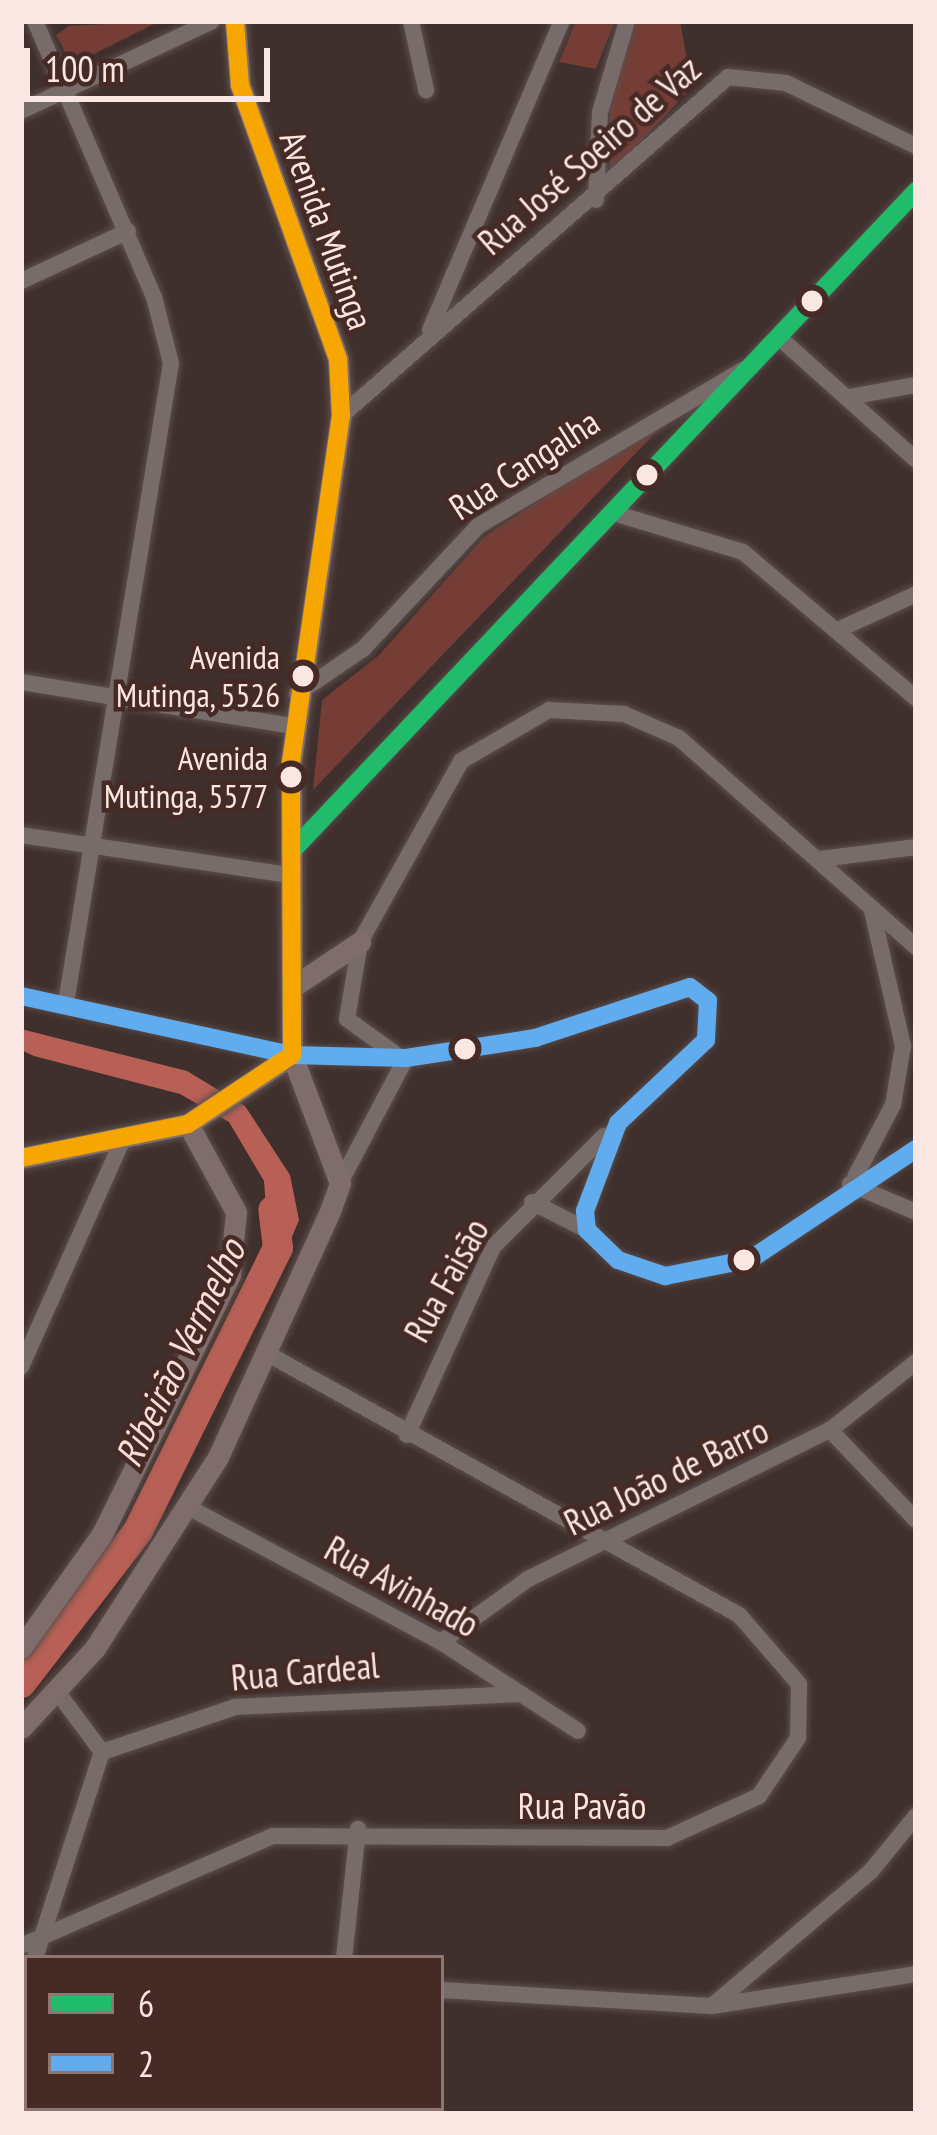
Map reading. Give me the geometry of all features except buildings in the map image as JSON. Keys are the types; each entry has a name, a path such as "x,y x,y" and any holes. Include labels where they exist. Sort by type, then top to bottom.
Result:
{"main road":[{"name":"Avenida Mutinga","path":"236,21 240,85 329,312 341,416 294,726 291,864 297,984 292,1055"},
{"path":"297,984 360,942"},
{"path":"21,1158 198,1120 250,1089 292,1055 340,1183 268,1354 188,1508 59,1694 21,1728"},
{"path":"21,1648 102,1534 230,1275 236,1212 198,1120"}],"street":[{"path":"35,21 128,231 171,363 66,1003"},
{"path":"21,111 212,21"},
{"path":"411,21 426,90"},
{"path":"429,330 562,21"},
{"path":"596,200 600,112 627,21"},
{"name":"Rua José Soeiro de Vaz","path":"341,416 429,330 596,200 728,77 786,83 916,146"},
{"path":"21,835 94,847 291,864 916,191"},
{"path":"21,281 128,231"},
{"path":"782,340 916,460"},
{"name":"Rua Cangalha","path":"297,694 363,650 478,526 754,363"},
{"path":"849,398 916,385"},
{"path":"620,515 743,552 840,629 916,698"},
{"path":"840,629 916,594"},
{"path":"21,682 294,726"},
{"path":"406,1058 347,1019 360,942 461,760 549,710 623,714 679,739 916,947"},
{"path":"820,859 916,847"},
{"path":"850,1184 886,1122 902,1062 872,910"},
{"name":"Rua Faisão","path":"406,1058 536,1038 661,988 701,992 706,1040 532,1202 474,1281 406,1435"},
{"path":"21,996 292,1055 406,1058"},
{"path":"340,1183 406,1058"},
{"path":"587,1230 586,1192 618,1123"},
{"path":"21,1367 124,1137"},
{"path":"532,1202 587,1230 636,1269 712,1274 751,1259 850,1184 916,1149"},
{"path":"850,1184 916,1212"},
{"name":"Rua Pavão","path":"21,1946 254,1841 358,1828 639,1844 705,1827 778,1776 804,1718 790,1667 739,1615 606,1547 268,1354"},
{"name":"Rua João de Barro","path":"441,1642 528,1579 606,1547 830,1430 916,1362"},
{"path":"830,1430 916,1520"},
{"name":"Rua Avinhado","path":"188,1508 441,1642 578,1731"},
{"path":"36,1955 102,1752 59,1694"},
{"name":"Rua Cardeal","path":"102,1752 273,1702 520,1694"},
{"path":"712,2006 871,1871 916,1816"},
{"path":"344,1955 358,1828"},
{"path":"444,1990 712,2006 916,1974"}],"shaded area":[{"path":"160,21 72,65 56,35 69,26"},
{"path":"576,21 615,21 596,69 559,62"},
{"path":"632,21 680,21 692,87 610,174 610,84"},
{"path":"654,423 659,429 313,790 322,700 379,655 483,538"},
{"name":"Ribeirão Vermelho","path":"21,1029 187,1071 245,1106 290,1175 299,1220 289,1244 268,1235 264,1181 229,1122 180,1094 34,1056 21,1050"}],"waterway":[{"name":"Ribeirão Vermelho","path":"21,1683 138,1531 278,1248 273,1210"}],"transit line":[{"path":"21,1158 188,1124 292,1055 291,762 341,416 338,359 240,85 235,21"},
{"name":"6","path":"291,852 916,191"},
{"name":"2","path":"21,996 292,1055 406,1058 535,1038 690,987 708,1001 706,1040 618,1123 585,1211 587,1230 618,1260 665,1276 751,1259 916,1149"}],"place":[{"name":"Avenida Mutinga, 5526","path":"303,676"},
{"name":"Avenida Mutinga, 5577","path":"291,777"}]}
